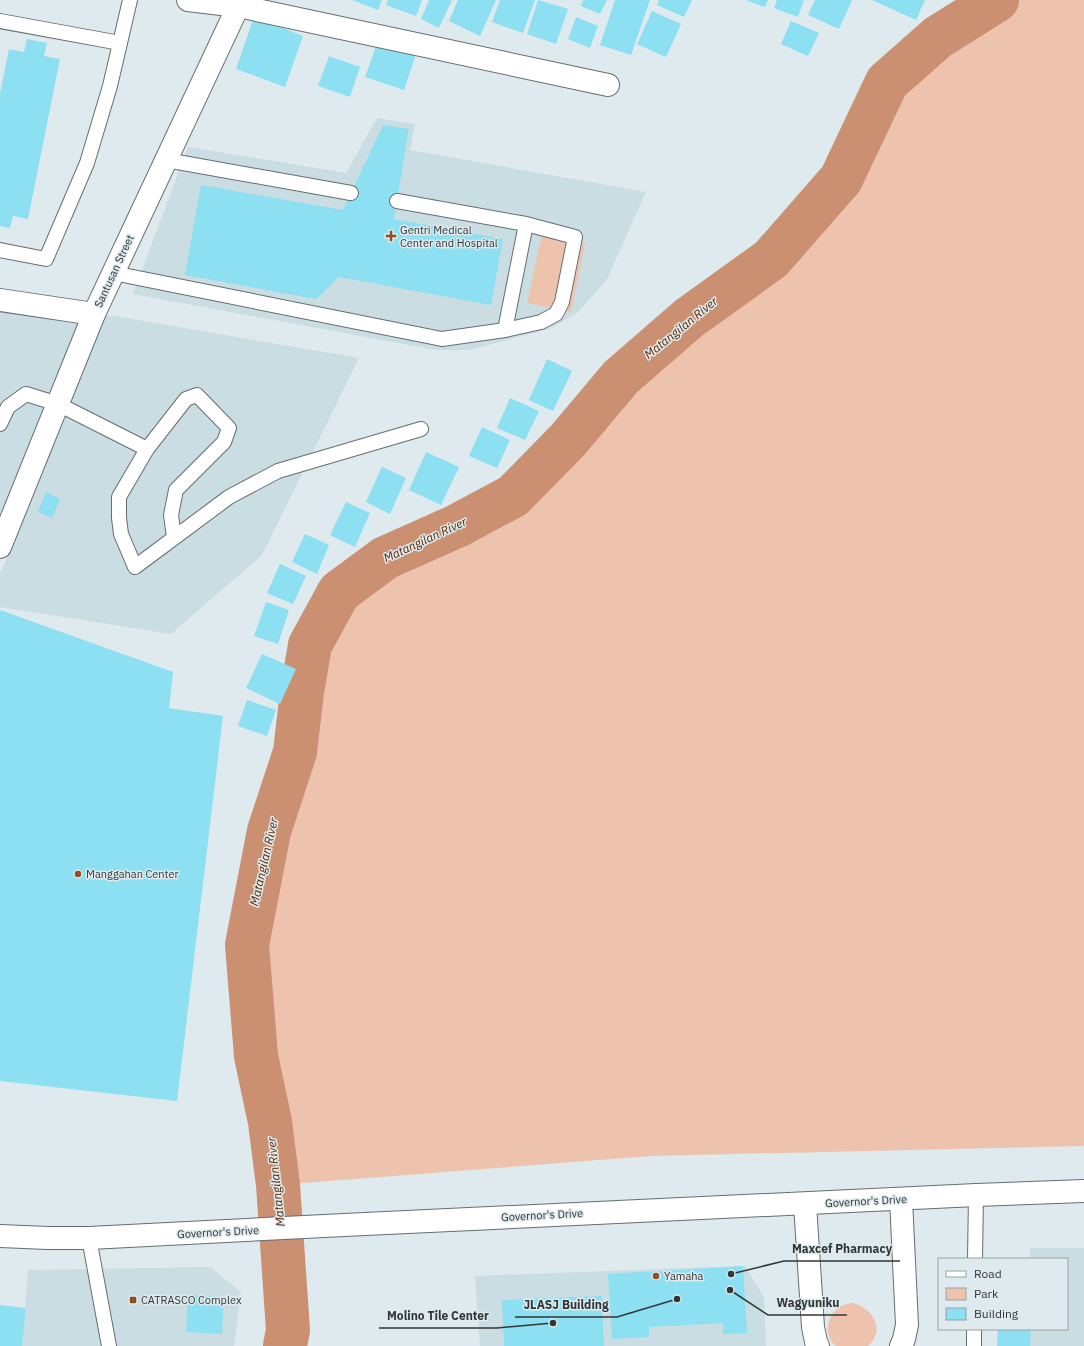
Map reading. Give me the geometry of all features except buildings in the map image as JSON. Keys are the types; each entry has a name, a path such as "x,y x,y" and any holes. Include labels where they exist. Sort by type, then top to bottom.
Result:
{"street":[{"path":"188,0 239,3 608,85"},
{"name":"Santusan Street","path":"0,547 94,314 239,3"},
{"path":"0,300 94,314"},
{"name":"Governor's Drive","path":"0,1236 89,1238 1084,1191"},
{"path":"901,1199 907,1325 901,1346"},
{"path":"805,1204 813,1327 818,1346"}],"lane":[{"path":"0,250 46,259 87,162 110,86 130,0"},
{"path":"0,21 120,43"},
{"path":"166,160 352,193"},
{"path":"113,273 442,340 505,330 541,322 556,314 562,302 576,237 526,224 397,201"},
{"path":"505,330 526,224"},
{"path":"0,424 8,407 26,394 58,404 147,449"},
{"path":"174,537 171,515 176,490 224,442 229,428 197,395 186,399 147,449 119,497 121,534 135,567 229,497 278,471 421,429"},
{"path":"975,1258 976,1195"},
{"path":"89,1238 109,1346"},
{"path":"974,1330 974,1346"}],"shaded area":[{"name":"Gentri Medical Center and Hospital","path":"377,118 415,124 410,150 646,192 607,279 578,312 552,328 470,350 436,350 133,294 188,147 346,173"},
{"path":"0,304 114,316 359,358 262,555 171,634 0,607 0,573 16,541 0,535"},
{"path":"1030,1248 1084,1248 1084,1346 1030,1346 1030,1330 1068,1330 1068,1258 1030,1258"},
{"path":"745,1266 764,1297 766,1346 480,1346 475,1276"},
{"name":"CATRASCO Complex","path":"210,1267 241,1292 234,1346 22,1346 28,1270"}],"green space":[{"path":"997,0 1084,0 1084,1146 650,1156 278,1185 270,1122 256,1056 247,945 269,831 295,752 302,692 310,645 339,592 385,558 457,526 513,496 621,377 771,259 841,179 887,82"},
{"path":"542,234 585,243 571,312 527,303"},
{"path":"852,1303 866,1309 875,1320 877,1326 874,1340 868,1346 836,1346 832,1342 828,1333 829,1322 833,1313 839,1308"}],"waterway":[{"name":"Matangilan River","path":"285,1346 288,1330 278,1185 270,1122 256,1056 247,945 269,831 295,752 302,692 310,645 339,592 385,558 457,526 513,496 568,440 621,377 689,318 771,259 841,179 887,82 938,37 997,0"}],"place":[{"name":"Gentri Medical Center and Hospital","path":"391,236"},
{"name":"Manggahan Center","path":"78,874"},
{"name":"Maxcef Pharmacy","path":"731,1274"},
{"name":"Yamaha","path":"656,1276"},
{"name":"Wagyuniku","path":"730,1290"},
{"name":"JLASJ Building","path":"677,1299"},
{"name":"CATRASCO Complex","path":"133,1300"},
{"name":"Molino Tile Center","path":"553,1323"}]}
